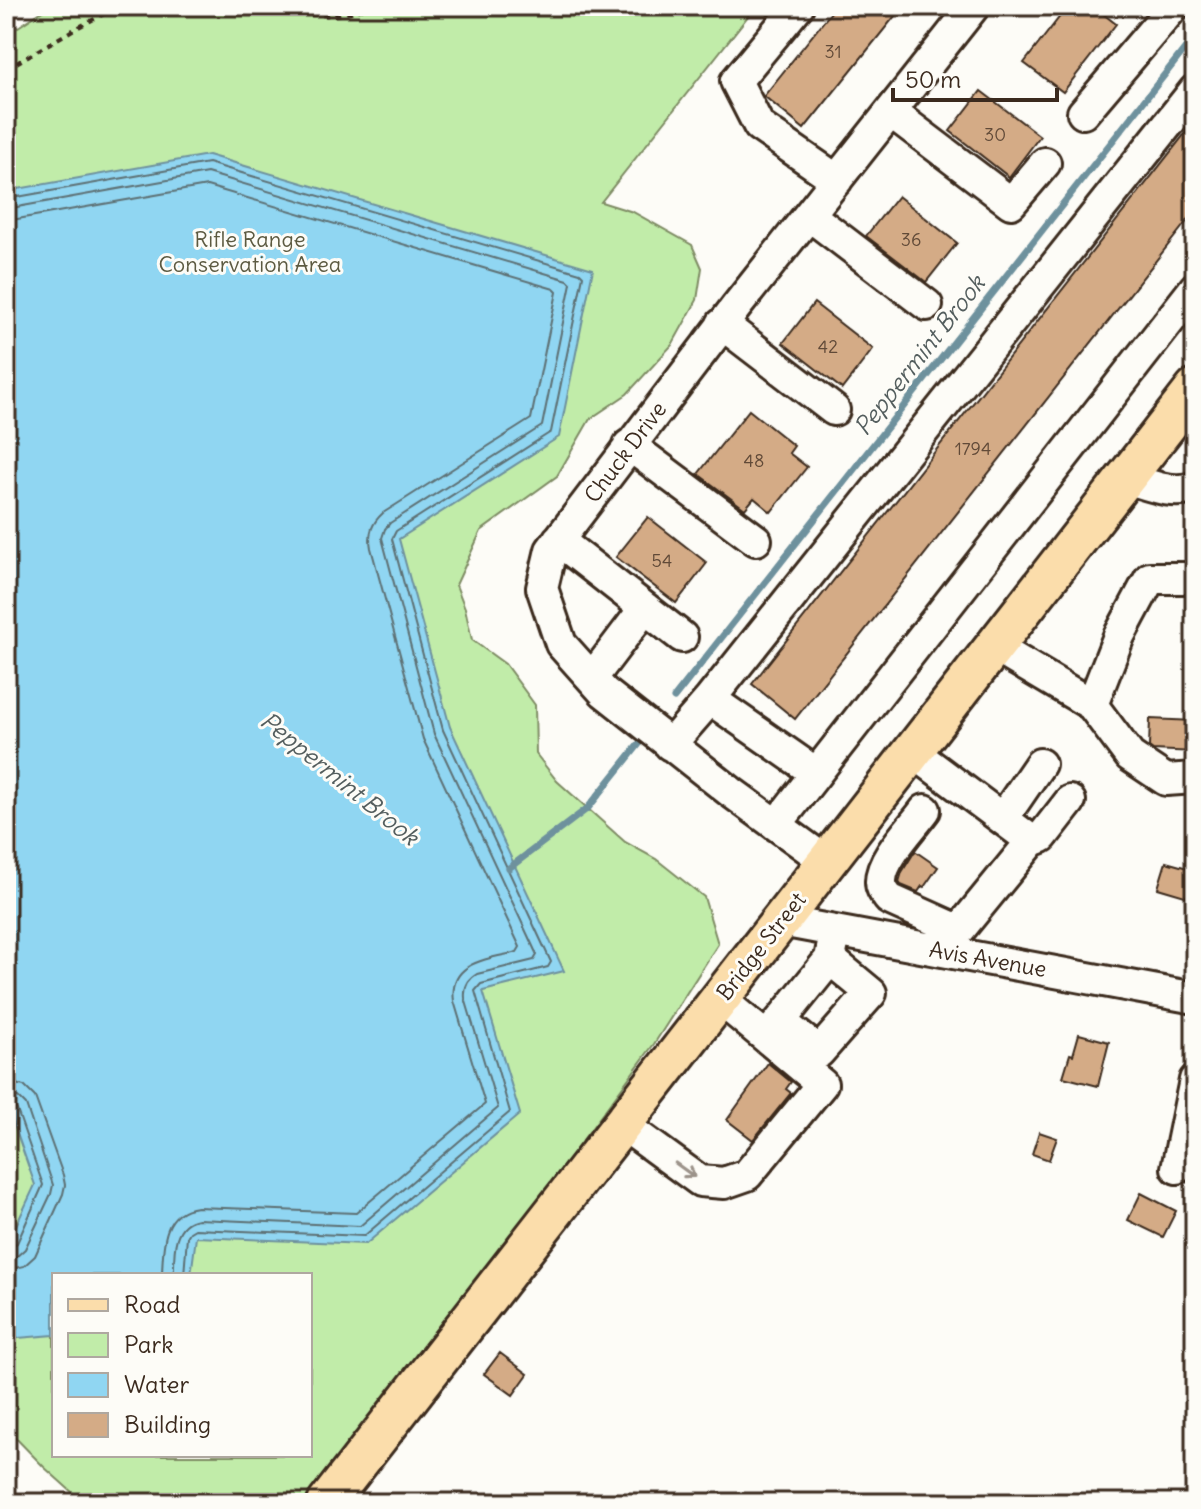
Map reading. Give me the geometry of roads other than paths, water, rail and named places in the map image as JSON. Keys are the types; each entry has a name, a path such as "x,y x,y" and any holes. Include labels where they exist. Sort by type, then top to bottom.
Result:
{"main road":[{"name":"Bridge Street","path":"327,1503 1195,389"}],"street":[{"path":"798,6 736,81 759,126 837,180"},
{"name":"Chuck Drive","path":"827,862 604,692 561,644 542,588 551,550 558,540 722,324 974,6"},
{"path":"1083,113 1157,11"},
{"path":"670,745 710,699 1195,90"},
{"path":"891,112 1011,203 1045,163"},
{"path":"809,215 927,305"},
{"path":"776,825 1195,288"},
{"path":"722,324 834,410"},
{"path":"629,445 756,540"},
{"path":"1126,478 1165,490 1190,490 1195,487"},
{"path":"558,540 682,637"},
{"path":"1092,705 1119,636 1150,578 1195,578"},
{"path":"592,678 645,608"},
{"path":"995,647 1092,705 1130,756 1166,780 1195,778"},
{"path":"710,699 816,773"},
{"path":"913,752 1032,841"},
{"path":"1003,818 1040,764"},
{"path":"925,810 883,865 880,879 889,899 950,940 1032,841 1042,837 1070,801"},
{"name":"Avis Avenue","path":"781,921 833,945 950,940 1195,998"},
{"path":"720,999 773,1029 819,1052 871,993 833,945 773,1029"},
{"path":"622,1124 700,1181 724,1183 747,1175 822,1084 773,1029"},
{"path":"1185,1148 1195,1080"}],"water":[{"path":"208,155 593,269 559,437 399,539 450,727 564,971 483,991 520,1114 366,1244 196,1237 191,1273 52,1273 52,1335 6,1339 6,1247 35,1185 6,1102 6,191"}],"waterway":[{"name":"Peppermint Brook","path":"674,698 1195,36"},
{"name":"Peppermint Brook","path":"509,868 588,808 639,744"}],"park label":[{"name":"Rifle Range Conservation Area","path":"250,252"}]}
